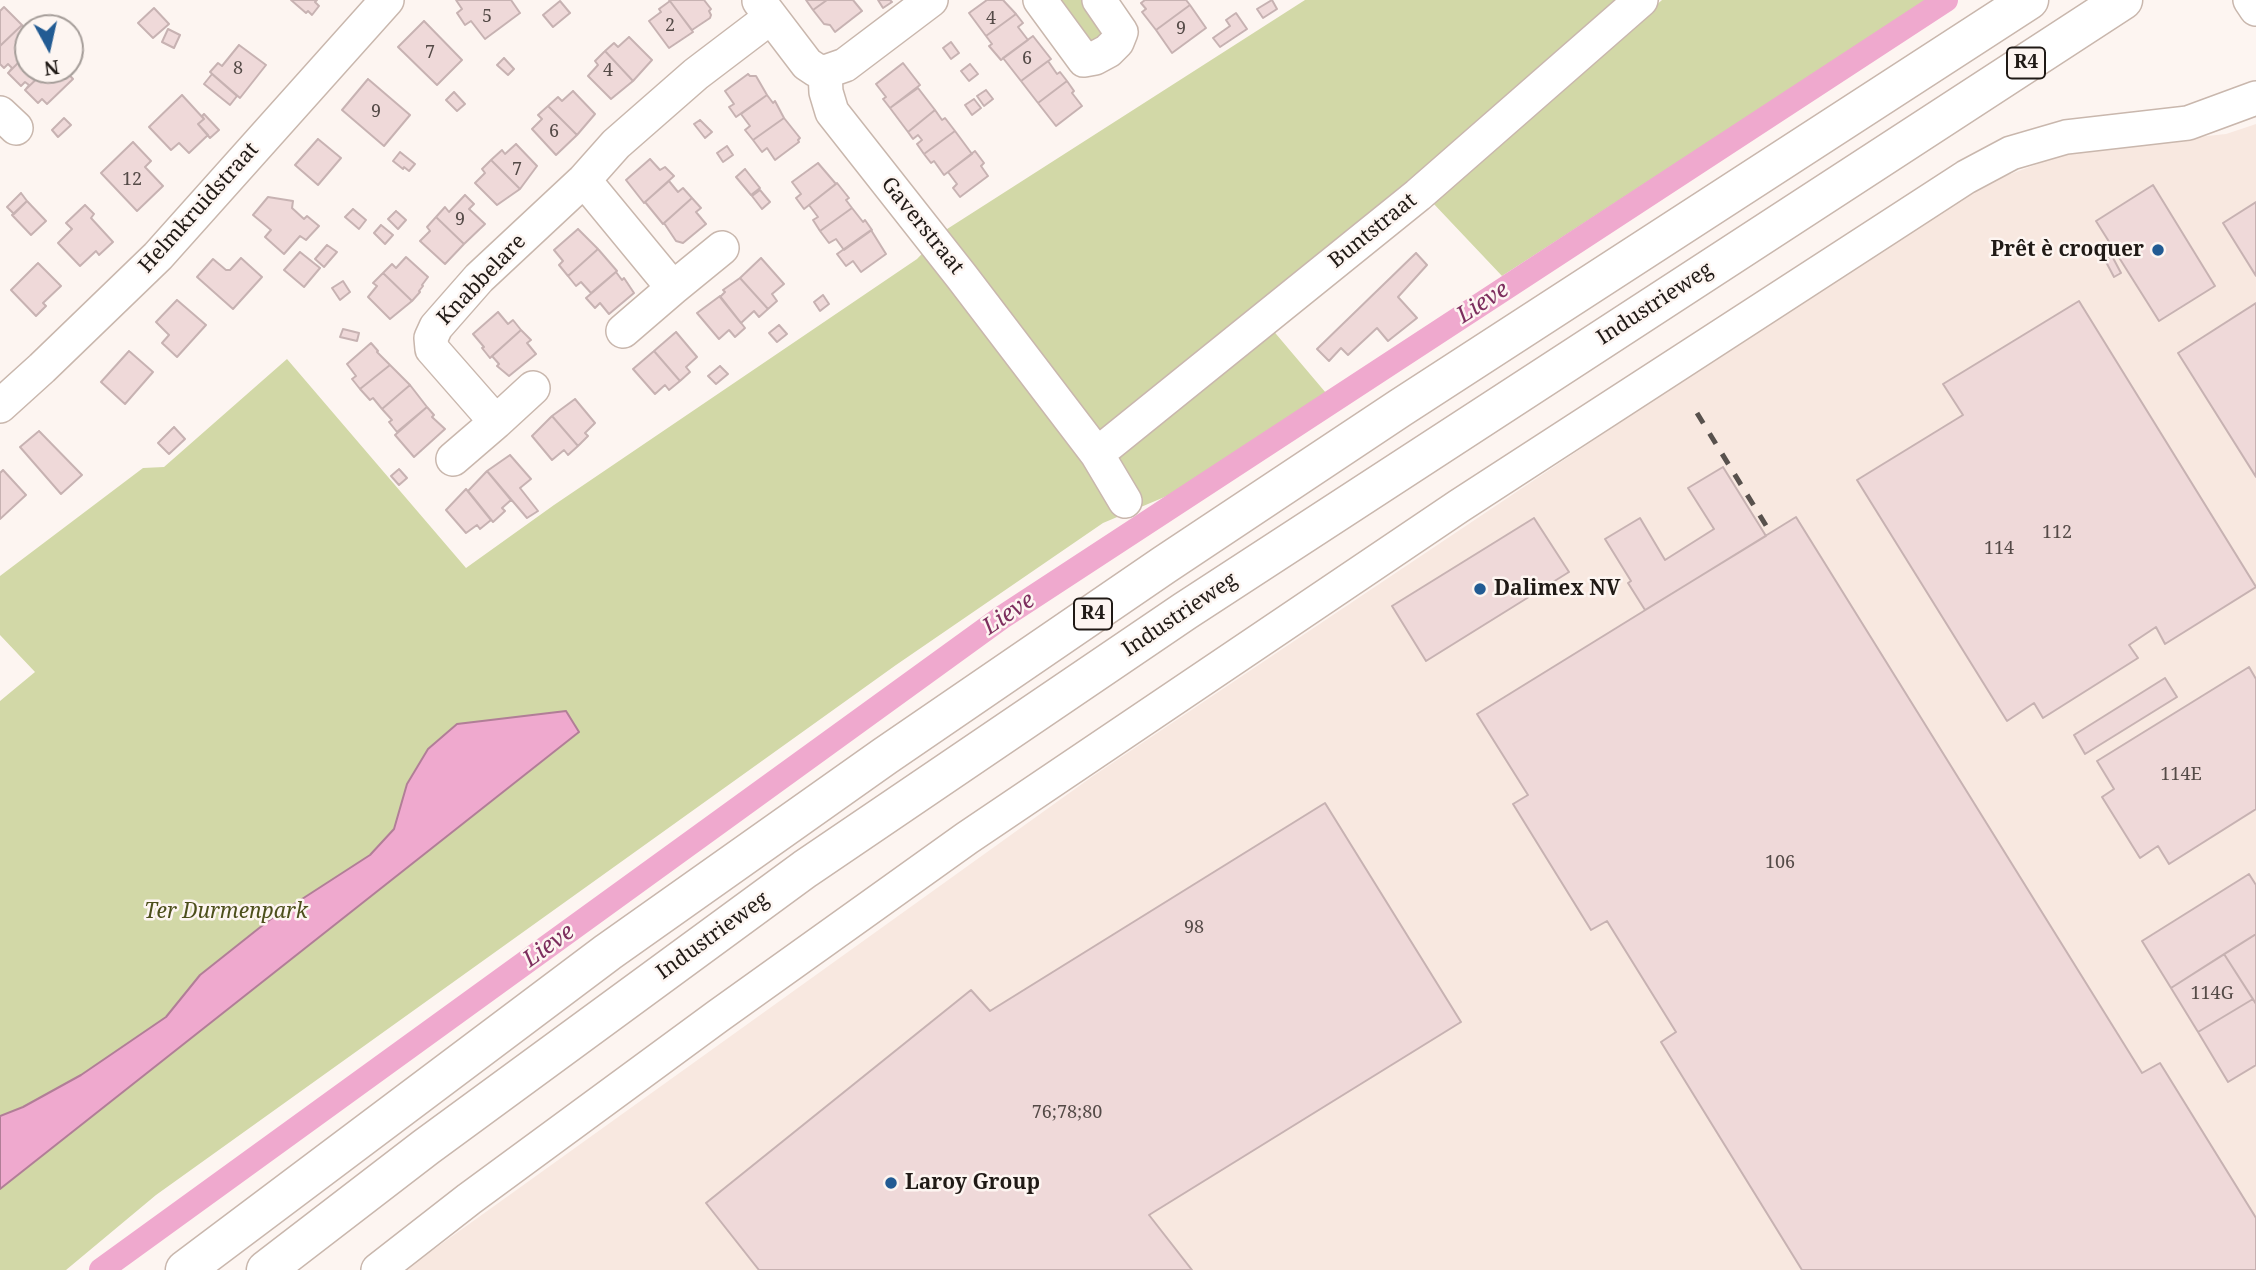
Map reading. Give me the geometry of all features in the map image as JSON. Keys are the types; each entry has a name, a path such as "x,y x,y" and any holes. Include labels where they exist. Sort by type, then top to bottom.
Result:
{"highway":[{"name":"R4","path":"185,1270 608,952 885,756 1164,565 1378,423 2029,0"},
{"name":"Industrieweg","path":"266,1270 426,1147 805,869 1196,603 2123,0"}],"street":[{"name":"Helmkruidstraat","path":"0,406 158,256 387,0"},
{"path":"765,8 807,64 825,72 845,65 931,0"},
{"path":"1040,0 1084,60 1108,51 1122,32 1099,0"},
{"name":"Buntstraat","path":"1097,454 1418,195 1641,0"},
{"path":"2250,0 2256,9"},
{"name":"Knabbelare","path":"496,422 432,349 431,338 436,327 480,278 584,180 616,144 696,74 765,8"},
{"name":"Gaverstraat","path":"825,72 825,92 832,112 1097,454 1125,501"},
{"path":"378,1270 469,1199 707,1024 967,838 1459,506 1966,177 2011,153 2066,137 2188,123 2256,98"},
{"path":"584,180 673,288"},
{"path":"623,331 722,248"},
{"path":"453,459 533,388"}],"shaded area":[{"path":"2256,124 2256,1270 405,1270 1093,776 1965,191 2075,150 2226,134"},
{"path":"566,711 579,732 0,1189 0,1116 23,1107 81,1075 166,1017 200,975 268,921 370,855 394,829 407,784 428,749 457,724"}],"green space":[{"path":"1049,0 1089,0 1108,27 1096,48"},
{"name":"Ter Durmenpark","path":"1305,0 1627,0 1271,328 1326,393 1193,485 1103,523 896,665 156,1195 66,1270 0,1270 0,701 35,672 0,635 0,576 143,468 164,467 287,359 466,568 554,505 917,259 944,231"},
{"path":"1662,0 1928,0 1502,276 1432,202"}],"building":[{"path":"291,0 317,0 315,2 319,6 312,15"},
{"path":"456,0 511,0 520,13 485,39 471,21 465,25 457,13 462,9"},
{"path":"669,0 704,0 711,9 710,18 692,30"},
{"path":"806,0 827,0 813,10"},
{"path":"827,0 853,0 862,11 835,32 830,25 824,24 813,10"},
{"path":"878,0 890,0 892,2 883,8"},
{"path":"987,0 1003,0 1016,14 986,36 969,13"},
{"path":"1145,0 1186,0 1190,5 1156,30 1142,12 1146,9 1141,3"},
{"path":"1272,0 1277,9 1263,18 1257,9"},
{"path":"560,1 570,13 553,27 543,15"},
{"path":"670,1 693,32 669,48 649,21"},
{"path":"1190,5 1206,28 1172,53 1156,30"},
{"path":"4,7 14,17 14,33 0,46 0,11"},
{"path":"154,8 169,24 153,38 138,23"},
{"path":"1236,13 1247,29 1220,47 1213,38 1230,26 1226,20"},
{"path":"1016,14 1023,23 1018,27 1028,40 1001,60 989,46 992,44 986,36"},
{"path":"424,21 462,60 437,85 398,47"},
{"path":"168,29 180,35 174,48 162,42"},
{"path":"14,33 14,67 8,73 12,68 8,64 4,68 0,64 0,46"},
{"path":"1033,36 1051,59 1021,81 1003,58"},
{"path":"629,37 652,60 633,81 605,51 614,43 618,47"},
{"path":"951,42 959,53 951,59 943,48"},
{"path":"239,45 266,65 240,98 210,72 218,63 222,66"},
{"path":"605,51 633,81 611,99 588,76 598,65 595,61"},
{"path":"504,58 514,69 508,75 497,65"},
{"path":"1048,61 1057,74 1060,72 1067,81 1038,103 1021,81"},
{"path":"903,63 920,85 890,108 876,84"},
{"path":"970,64 978,74 969,81 961,71"},
{"path":"14,67 14,79 8,73"},
{"path":"212,74 237,96 230,105 204,84"},
{"path":"748,74 756,76 767,95 736,117 729,107 734,104 725,91"},
{"path":"368,79 410,115 384,146 342,110"},
{"path":"1067,81 1082,106 1056,126 1038,103"},
{"path":"31,84 68,84 47,104 42,99 38,103 25,90"},
{"path":"918,88 935,110 908,132 890,108"},
{"path":"986,90 993,99 984,106 977,96"},
{"path":"573,91 595,114 577,135 548,106 558,97 562,101"},
{"path":"454,92 465,104 457,111 446,100"},
{"path":"182,95 204,119 198,124 208,135 189,153 179,143 171,150 149,127"},
{"path":"767,95 773,103 775,101 784,118 753,140 745,130 750,126 741,114"},
{"path":"974,99 981,108 972,115 965,105"},
{"path":"548,106 577,135 556,155 532,129 542,119 538,115"},
{"path":"935,110 955,131 924,154 917,144 922,140 918,135 913,139 908,132"},
{"path":"204,114 219,130 210,138 198,124 204,119"},
{"path":"64,118 71,125 58,137 52,130"},
{"path":"784,118 800,138 799,142 775,160 767,148 762,152 753,140"},
{"path":"700,120 712,132 705,138 694,124"},
{"path":"955,131 972,154 944,175 934,161 931,163 924,154"},
{"path":"318,139 341,158 318,185 295,165"},
{"path":"133,142 151,161 145,167 163,186 137,211 101,173"},
{"path":"516,144 537,166 520,189 491,160 502,150 505,154"},
{"path":"727,146 733,155 723,162 717,153"},
{"path":"975,151 984,163 981,166 988,176 960,197 953,188 957,184 948,172"},
{"path":"400,152 415,164 409,171 393,161"},
{"path":"650,159 660,170 665,167 674,176 644,203 626,180"},
{"path":"491,160 520,189 497,205 475,183 485,173 482,169"},
{"path":"818,163 836,184 804,209 796,198 801,194 792,182"},
{"path":"745,169 760,188 751,195 736,177"},
{"path":"669,181 678,192 683,188 692,198 663,224 645,202"},
{"path":"837,183 849,198 846,200 852,208 820,231 813,220 818,217 809,205"},
{"path":"2153,185 2215,286 2159,321 2096,221"},
{"path":"760,190 770,202 762,209 752,196"},
{"path":"21,193 27,201 14,214 7,207"},
{"path":"465,195 474,204 469,209 485,224 464,244 436,217 445,207 449,212"},
{"path":"268,197 293,201 292,208 304,219 307,216 319,226 306,240 300,236 284,254 265,237 271,230 253,215"},
{"path":"692,198 701,208 696,212 706,224 683,243 676,241 664,223"},
{"path":"27,201 46,221 31,235 12,215"},
{"path":"2256,202 2256,276 2223,223"},
{"path":"85,205 94,214 91,218 113,242 99,255 96,251 80,266 58,243 72,229 66,223"},
{"path":"852,208 872,230 844,250 836,239 829,243 820,231"},
{"path":"353,209 366,220 359,229 345,217"},
{"path":"396,211 406,220 398,229 388,219"},
{"path":"436,217 464,244 445,264 420,241 430,231 427,227"},
{"path":"381,225 393,235 385,244 374,233"},
{"path":"578,229 598,249 568,276 559,265 563,261 554,250"},
{"path":"871,230 886,254 861,272 853,261 846,266 837,254"},
{"path":"327,245 337,252 324,267 315,259"},
{"path":"598,249 617,271 591,293 581,282 576,286 568,276"},
{"path":"300,252 320,268 304,287 284,270"},
{"path":"1416,253 1427,265 1398,297 1417,318 1388,341 1377,328 1348,355 1341,348 1329,361 1317,349"},
{"path":"2112,256 2121,273 2114,277 2105,260"},
{"path":"406,257 428,277 412,301 383,273 392,264 396,268"},
{"path":"241,258 262,277 233,309 197,277 213,259 226,270 230,270"},
{"path":"761,258 784,284 772,294 777,301 768,309 740,278"},
{"path":"38,263 61,286 43,303 46,306 36,316 11,290"},
{"path":"616,272 622,280 624,278 634,293 609,314 600,303 595,308 586,298"},
{"path":"383,273 412,301 390,319 368,297 377,286 373,283"},
{"path":"740,278 768,309 759,317 754,311 741,323 720,297 725,292 723,290"},
{"path":"343,281 350,292 340,300 332,288"},
{"path":"823,295 829,304 820,311 814,302"},
{"path":"720,296 745,328 735,337 729,330 719,339 697,313"},
{"path":"177,300 206,325 177,357 162,343 169,335 156,322"},
{"path":"2079,301 2256,587 2165,644 2156,627 2129,645 2138,658 2043,718 2034,703 2007,721 1857,480 1963,415 1943,384"},
{"path":"2256,303 2256,477 2178,353"},
{"path":"498,312 508,324 513,320 521,330 490,358 473,334"},
{"path":"779,325 787,334 777,342 769,333"},
{"path":"343,329 359,333 357,341 340,337"},
{"path":"521,330 531,340 527,343 536,354 509,376 497,366 499,364 492,356"},
{"path":"676,332 697,357 686,367 690,372 680,381 654,351"},
{"path":"371,343 390,365 360,389 352,379 356,376 347,364"},
{"path":"129,351 153,372 125,404 101,382"},
{"path":"654,351 680,381 669,390 665,385 655,394 633,369"},
{"path":"390,365 410,385 382,409 360,389"},
{"path":"720,366 728,374 716,384 708,376"},
{"path":"410,385 427,407 397,432 389,422 392,420 382,409"},
{"path":"575,399 595,423 578,446 552,416"},
{"path":"427,407 434,415 432,417 445,429 414,457 395,435"},
{"path":"552,416 578,446 568,455 564,450 552,460 532,436"},
{"path":"174,427 185,439 169,454 158,443"},
{"path":"39,431 82,475 61,494 20,447"},
{"path":"510,455 531,479 520,488 538,511 527,518 487,471"},
{"path":"1723,467 1766,536 1645,610 1605,539 1640,518 1665,560 1714,529 1688,488"},
{"path":"399,469 407,478 399,485 391,476"},
{"path":"3,470 26,495 0,519 0,473"},
{"path":"487,471 511,500 502,508 505,511 493,522 468,491"},
{"path":"466,489 491,520 480,529 477,525 466,533 446,510"},
{"path":"1796,517 2142,1073 2160,1063 2256,1218 2256,1270 1802,1270 1661,1042 1676,1032 1607,921 1591,930 1513,804 1528,795 1477,714"},
{"name":"Dalimex NV","path":"1534,518 1569,572 1426,661 1392,606"},
{"path":"2249,667 2256,679 2256,809 2169,864 2158,846 2140,858 2102,797 2114,789 2097,761"},
{"path":"2165,678 2177,697 2085,754 2074,735"},
{"path":"1325,803 1461,1022 1149,1215 1192,1270 759,1270 706,1203 971,990 990,1011"},
{"path":"2249,874 2256,885 2256,934 2171,988 2142,941"},
{"path":"2256,934 2256,1004 2224,954"},
{"path":"2224,954 2253,999 2198,1032 2171,988"},
{"path":"2253,999 2256,1004 2256,1065 2228,1082 2198,1032"}],"waterway":[{"name":"Lieve","path":"101,1270 1001,618 1946,0"}],"railway":[{"path":"1697,413 1770,532"}],"place":[{"name":"Prêt è croquer","path":"2158,250"},
{"name":"Dalimex NV","path":"1480,589"},
{"name":"Laroy Group","path":"891,1183"}]}
